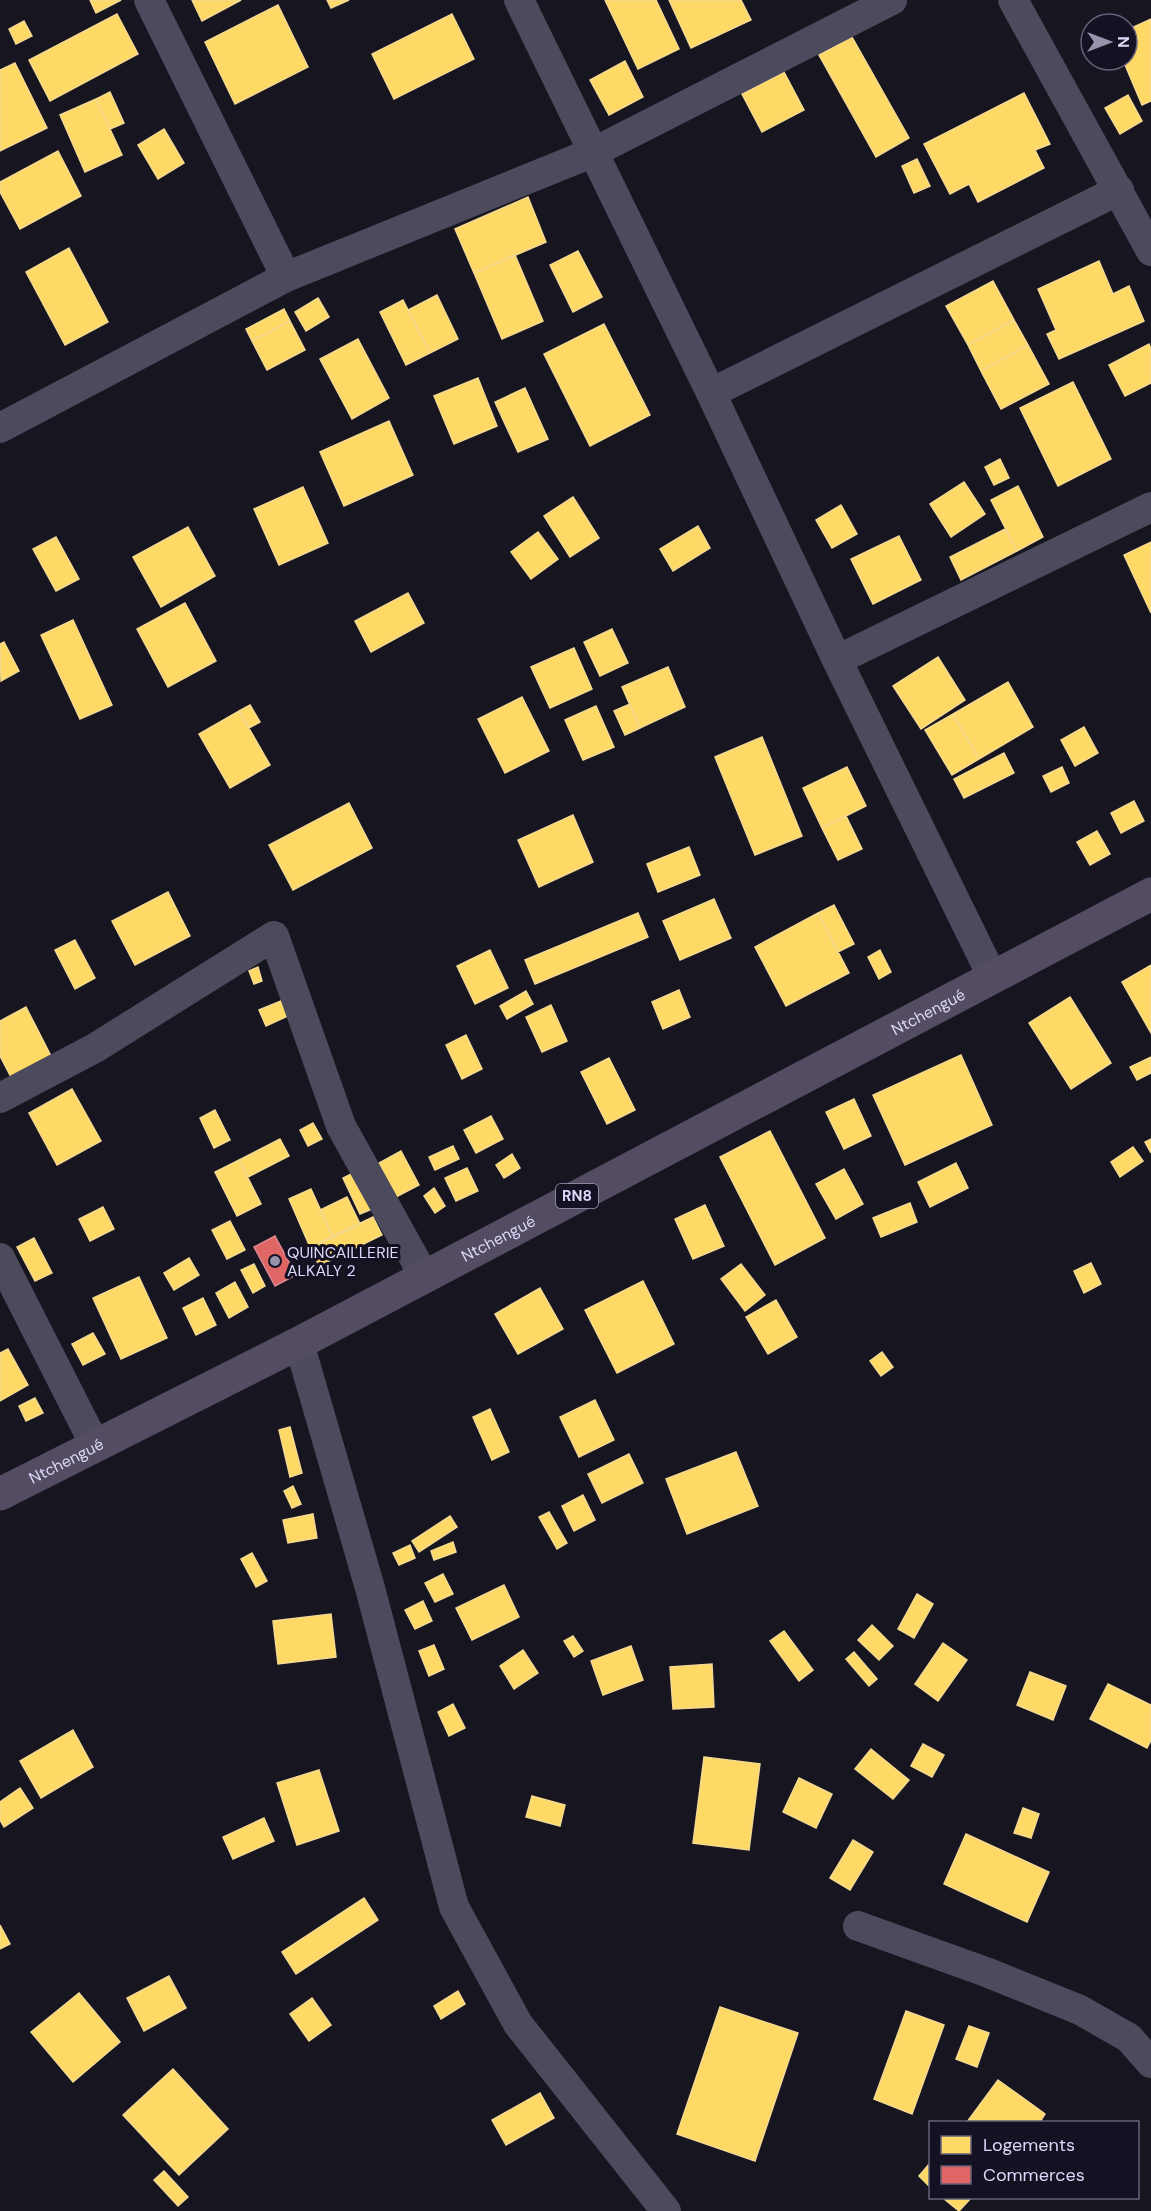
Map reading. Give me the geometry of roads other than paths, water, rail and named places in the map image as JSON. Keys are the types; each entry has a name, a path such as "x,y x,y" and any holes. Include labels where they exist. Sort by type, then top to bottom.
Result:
{"main road":[{"name":"Ntchengué","path":"0,1494 298,1342 1151,894"}],"street":[{"path":"149,0 286,277"},
{"path":"519,0 993,978"},
{"path":"0,428 286,277 594,152 892,0"},
{"path":"1013,0 1151,251"},
{"path":"711,393 1119,190"},
{"path":"837,660 1151,507"},
{"path":"0,1098 95,1048 274,936 341,1126 424,1276"},
{"path":"0,1258 95,1445"},
{"path":"298,1342 370,1588 454,1907 518,2024 666,2211"},
{"path":"858,1926 986,1972 1080,2010 1129,2038 1151,2063"}],"place":[{"name":"QUINCAILLERIE ALKALY 2","path":"275,1261"}]}
